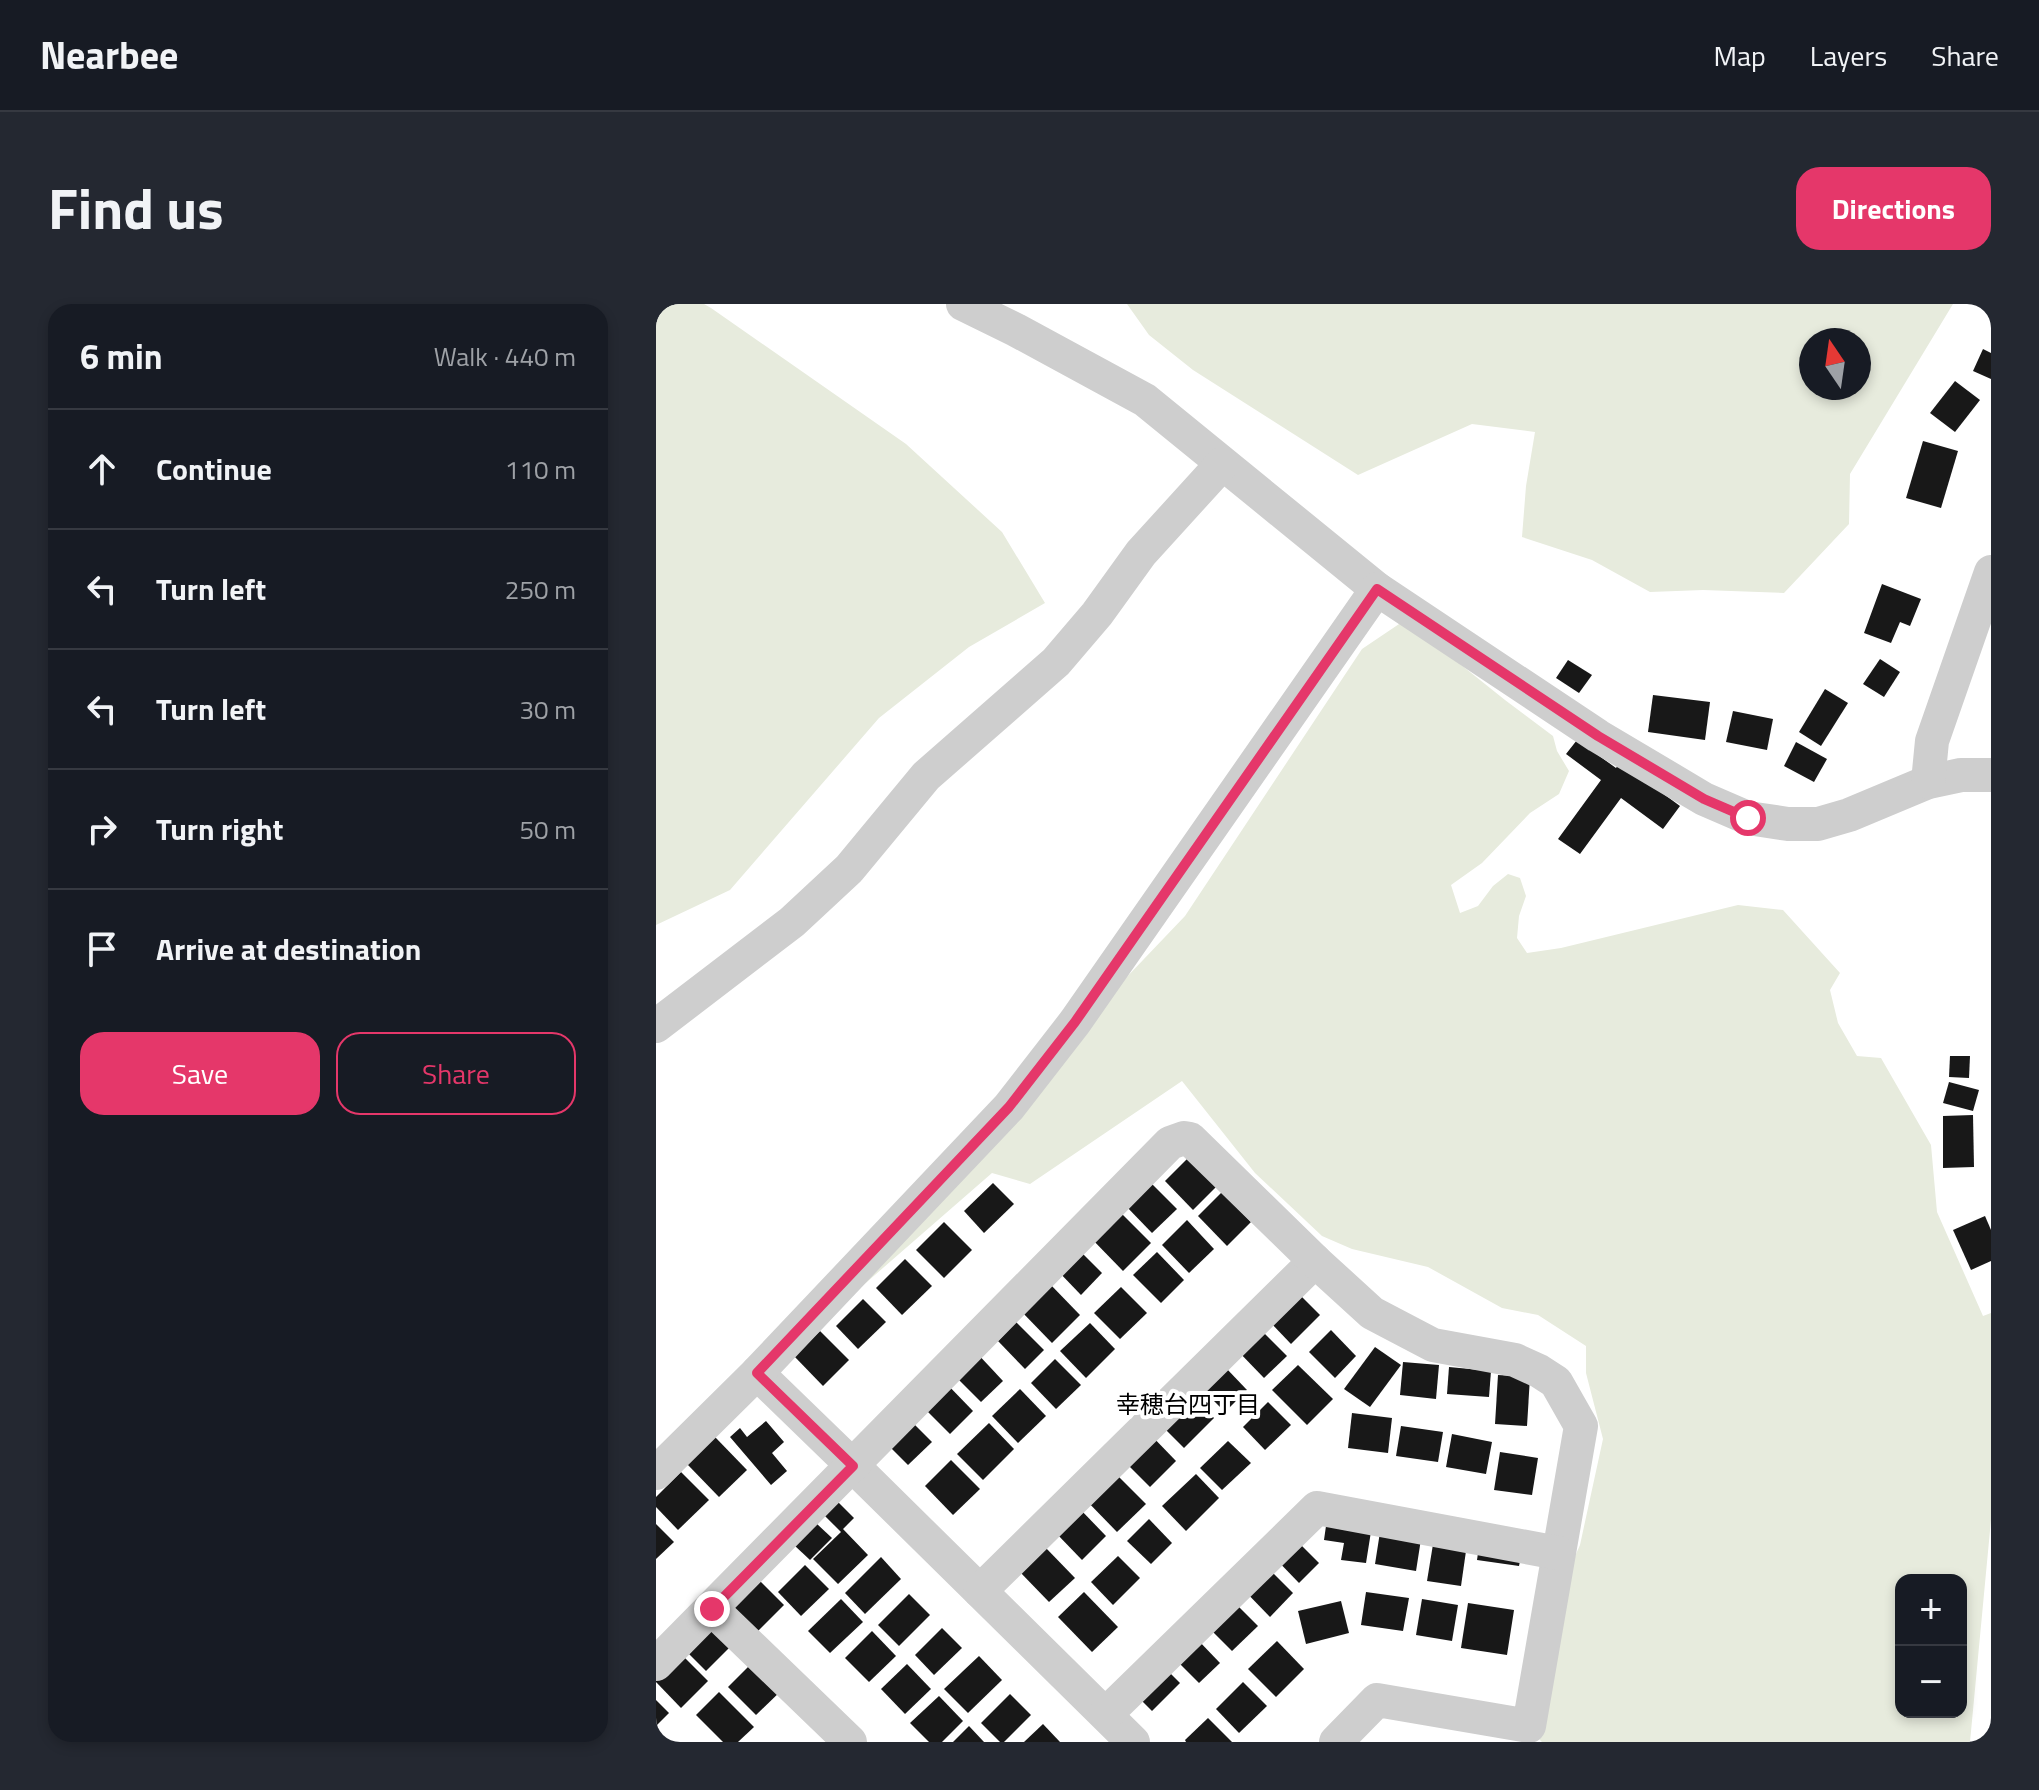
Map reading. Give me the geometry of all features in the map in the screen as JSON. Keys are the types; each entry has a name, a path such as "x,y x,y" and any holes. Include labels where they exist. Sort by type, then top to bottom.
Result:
{"street":[{"path":"963,304 1145,400 1377,589 1598,736 1704,799 1748,818 1788,824 1818,824 1849,815 1928,782 1961,775 1991,775"},
{"path":"656,1026 792,922 849,869 926,776 1056,662 1097,614 1141,553 1222,464"},
{"path":"1928,782 1932,741 1991,572"},
{"path":"656,1473 757,1373 1009,1107 1075,1022 1377,589"},
{"path":"656,1664 1170,1143 1190,1139 1372,1313 1433,1345 1515,1360 1556,1382 1581,1426 1529,1726 1377,1700 1336,1742"},
{"path":"980,1591 1315,1261"},
{"path":"757,1373 1133,1742"},
{"path":"1106,1714 1317,1508 1558,1553"},
{"path":"712,1609 840,1738"}],"shaded area":[{"path":"656,304 704,304 906,444 1002,532 1045,603 969,647 879,718 730,890 656,925"},
{"path":"1127,304 1953,304 1850,474 1849,524 1784,593 1650,592 1592,560 1522,537 1535,432 1472,424 1358,475 1193,370 1149,335"},
{"path":"1405,620 1553,736 1557,751 1569,771 1559,794 1530,813 1482,863 1451,885 1460,913 1478,906 1493,886 1508,874 1520,878 1526,896 1519,916 1517,938 1527,953 1561,948 1738,905 1783,910 1840,973 1830,990 1838,1023 1857,1056 1881,1058 1931,1145 1937,1212 1983,1316 1991,1313 1991,1520 1970,1742 1542,1742 1537,1737 1572,1563 1580,1545 1603,1439 1586,1373 1586,1346 1538,1315 1502,1308 1428,1267 1352,1249 1322,1236 1255,1173 1182,1081 1030,1184 992,1173 829,1315 810,1309 1185,916 1362,649"}],"building":[{"path":"1983,349 1991,353 1991,379 1973,371"},
{"path":"1955,381 1980,400 1955,432 1930,413"},
{"path":"1923,441 1958,451 1941,508 1906,498"},
{"path":"1882,584 1921,599 1910,626 1900,622 1891,643 1864,633"},
{"path":"1880,659 1900,672 1884,697 1863,684"},
{"path":"1568,660 1592,675 1579,693 1556,678"},
{"path":"1825,689 1848,703 1821,746 1799,732"},
{"path":"1653,695 1710,702 1705,740 1648,732"},
{"path":"1733,711 1773,719 1767,750 1726,742"},
{"path":"1577,740 1616,768 1620,762 1680,806 1663,829 1621,798 1580,854 1558,839 1601,780 1566,754"},
{"path":"1796,742 1827,759 1814,782 1784,766"},
{"path":"1950,1056 1970,1056 1969,1078 1949,1077"},
{"path":"1949,1082 1979,1090 1973,1111 1943,1103"},
{"path":"1973,1115 1974,1167 1943,1168 1943,1116"},
{"path":"1192,1154 1220,1183 1193,1210 1165,1181"},
{"path":"1148,1180 1177,1209 1152,1233 1124,1204"},
{"path":"993,1183 1014,1204 984,1233 964,1211"},
{"path":"1222,1192 1251,1222 1227,1246 1198,1216"},
{"path":"1116,1208 1151,1243 1123,1271 1088,1235"},
{"path":"1985,1216 1991,1230 1991,1261 1971,1270 1953,1230"},
{"path":"1187,1220 1214,1249 1189,1273 1162,1245"},
{"path":"944,1222 972,1250 944,1278 916,1250"},
{"path":"1077,1248 1102,1273 1081,1295 1056,1269"},
{"path":"1157,1252 1184,1280 1161,1303 1133,1275"},
{"path":"905,1259 932,1286 902,1315 876,1288"},
{"path":"1048,1282 1080,1315 1052,1343 1020,1310"},
{"path":"1121,1287 1147,1313 1120,1339 1094,1313"},
{"path":"1297,1292 1320,1315 1291,1344 1268,1320"},
{"path":"863,1299 886,1322 858,1349 836,1326"},
{"path":"1016,1322 1044,1350 1025,1369 998,1341"},
{"path":"1090,1323 1115,1349 1086,1378 1060,1351"},
{"path":"1257,1326 1287,1356 1264,1378 1235,1348"},
{"path":"1331,1330 1356,1356 1335,1378 1309,1352"},
{"path":"820,1331 849,1360 823,1386 794,1356"},
{"path":"1375,1347 1401,1365 1370,1407 1344,1389"},
{"path":"975,1351 1003,1381 981,1402 952,1373"},
{"path":"1055,1359 1081,1385 1056,1409 1031,1383"},
{"path":"1403,1362 1439,1365 1436,1399 1400,1395"},
{"path":"1298,1365 1333,1399 1307,1425 1272,1390"},
{"path":"1449,1367 1491,1371 1489,1397 1447,1394"},
{"path":"1226,1368 1247,1390 1225,1412 1203,1390"},
{"path":"1498,1375 1530,1377 1527,1426 1495,1424"},
{"path":"942,1379 973,1411 950,1434 918,1402"},
{"path":"1020,1389 1046,1416 1018,1443 992,1416"},
{"path":"1195,1399 1214,1418 1184,1448 1165,1429"},
{"path":"1268,1402 1291,1425 1265,1450 1243,1427"},
{"path":"1352,1413 1392,1418 1388,1453 1348,1448"},
{"path":"906,1416 932,1442 908,1465 882,1439"},
{"path":"766,1421 784,1442 772,1453 787,1471 771,1485 730,1437 740,1428 747,1437"},
{"path":"989,1423 1014,1449 983,1480 957,1454"},
{"path":"1401,1426 1443,1432 1438,1462 1396,1456"},
{"path":"1146,1430 1176,1461 1150,1487 1119,1456"},
{"path":"1452,1434 1492,1442 1486,1474 1446,1467"},
{"path":"715,1437 747,1470 719,1497 687,1464"},
{"path":"1228,1441 1251,1463 1222,1490 1200,1468"},
{"path":"1500,1452 1538,1458 1532,1495 1494,1490"},
{"path":"951,1460 980,1489 953,1515 925,1486"},
{"path":"1110,1468 1146,1504 1117,1532 1082,1496"},
{"path":"681,1472 709,1500 678,1530 656,1507 656,1497"},
{"path":"1196,1474 1219,1498 1186,1531 1162,1506"},
{"path":"836,1500 854,1518 843,1529 868,1555 838,1584 813,1559 841,1532 822,1513"},
{"path":"1079,1508 1106,1536 1082,1560 1055,1532"},
{"path":"1328,1512 1373,1519 1366,1563 1341,1560 1344,1543 1324,1540"},
{"path":"1149,1519 1172,1543 1151,1564 1127,1541"},
{"path":"816,1523 832,1538 810,1560 794,1545"},
{"path":"656,1524 674,1542 656,1559"},
{"path":"1380,1532 1421,1539 1416,1571 1375,1564"},
{"path":"1435,1532 1468,1537 1461,1586 1427,1581"},
{"path":"1291,1535 1319,1563 1299,1583 1271,1554"},
{"path":"1480,1539 1523,1546 1519,1566 1477,1560"},
{"path":"1044,1546 1075,1578 1049,1602 1019,1571"},
{"path":"1118,1556 1140,1578 1113,1605 1091,1582"},
{"path":"881,1557 901,1579 865,1614 845,1593"},
{"path":"1262,1562 1293,1593 1270,1617 1239,1585"},
{"path":"805,1565 829,1589 801,1616 778,1592"},
{"path":"759,1580 784,1605 753,1636 729,1611"},
{"path":"1084,1592 1118,1627 1092,1652 1058,1617"},
{"path":"1366,1592 1409,1598 1403,1631 1361,1625"},
{"path":"909,1594 930,1615 899,1646 878,1625"},
{"path":"1229,1597 1258,1626 1232,1651 1203,1622"},
{"path":"841,1599 863,1622 830,1653 808,1631"},
{"path":"1422,1599 1458,1605 1452,1641 1416,1635"},
{"path":"1341,1601 1349,1633 1306,1644 1298,1611"},
{"path":"1468,1603 1514,1610 1507,1655 1461,1648"},
{"path":"709,1618 735,1642 706,1671 681,1646"},
{"path":"942,1628 962,1648 934,1675 915,1655"},
{"path":"872,1631 896,1656 869,1682 845,1658"},
{"path":"1196,1638 1220,1663 1199,1683 1175,1659"},
{"path":"1277,1641 1304,1669 1276,1697 1248,1669"},
{"path":"675,1648 708,1681 681,1708 656,1682 656,1667"},
{"path":"979,1656 1002,1680 968,1713 944,1689"},
{"path":"755,1660 784,1688 756,1715 728,1687"},
{"path":"1160,1663 1180,1683 1152,1711 1132,1691"},
{"path":"907,1664 931,1689 905,1714 881,1689"},
{"path":"1243,1682 1267,1706 1239,1733 1216,1709"},
{"path":"719,1692 754,1727 738,1742 723,1742 696,1715"},
{"path":"1010,1694 1031,1715 1004,1742 1000,1742 981,1723"},
{"path":"939,1696 963,1721 942,1742 929,1742 910,1723"},
{"path":"656,1700 669,1713 656,1726"},
{"path":"1208,1718 1232,1742 1186,1742"},
{"path":"1043,1724 1060,1742 1024,1742"},
{"path":"969,1726 984,1742 953,1742"}],"district":[{"name":"幸穂台四丁目","path":"1188,1404"}],"route":[{"path":"712,1609 853,1466 757,1373 1009,1107 1075,1022 1377,589 1598,736 1704,799 1748,818"}]}
